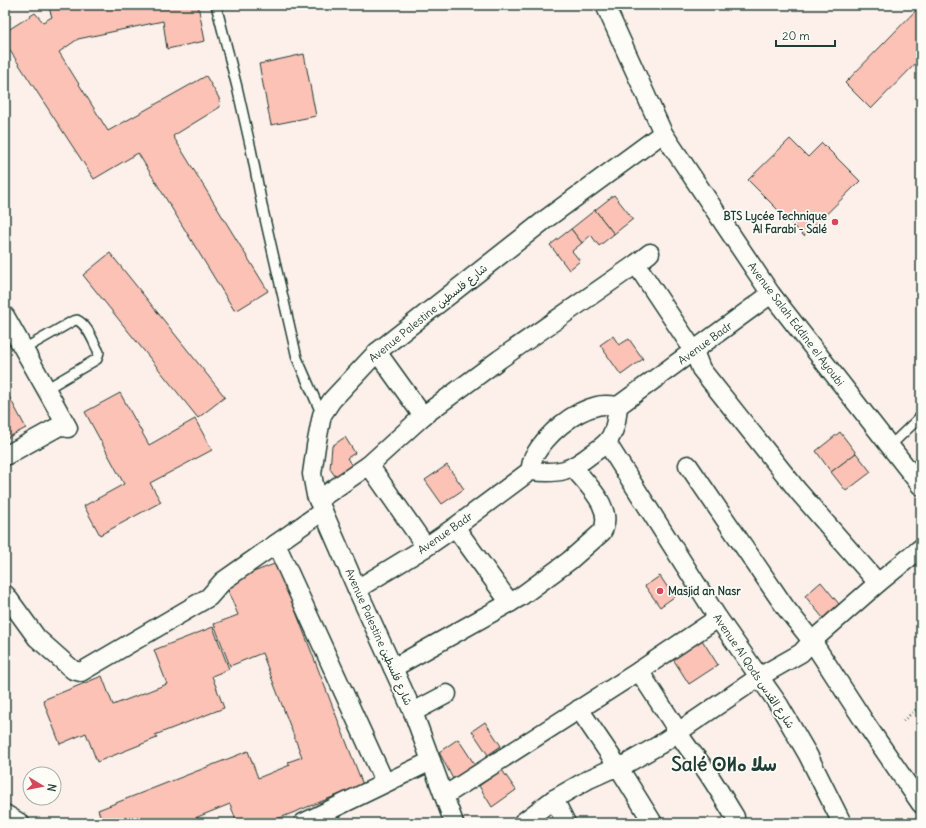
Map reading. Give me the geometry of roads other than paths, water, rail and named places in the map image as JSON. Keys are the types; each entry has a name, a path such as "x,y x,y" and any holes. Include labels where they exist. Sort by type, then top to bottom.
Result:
{"street":[{"name":"Avenue Salah Eddine el Ayoubi","path":"604,5 663,133 771,294 921,486"},
{"name":"Avenue Palestine شارع فلسطين","path":"454,823 413,712 316,495 312,474 322,415 339,391 377,352 521,238 663,133"},
{"path":"5,594 37,638 73,670 81,672 209,597 224,581 276,544 369,465 423,416 500,359 643,259 694,351 701,369 798,491 878,583"},
{"name":"Avenue Badr","path":"618,406 771,294"},
{"path":"5,316 67,425 5,456"},
{"path":"377,352 423,416"},
{"path":"597,406 618,406 615,428 607,443 574,468 552,472 530,471 534,457 554,432 566,422 583,411 597,406"},
{"name":"Avenue Al Qods شارع القدس","path":"607,443 718,618 779,705 808,755 842,823"},
{"path":"369,465 426,547"},
{"path":"688,465 785,607 812,640 864,721 921,804"},
{"path":"393,668 527,593 569,561 597,537 604,529 605,515 601,503 574,468"},
{"name":"Avenue Badr","path":"357,589 426,547 530,471"},
{"path":"455,527 510,603"},
{"path":"276,544 385,783"},
{"path":"522,823 554,799 589,779 609,770 619,768 659,745 759,677 800,652 878,583 921,548"},
{"path":"444,796 639,671 718,618"},
{"path":"639,671 678,731 681,739 689,747 707,772 735,817"},
{"path":"413,712 447,694"},
{"path":"578,709 619,768 653,823"},
{"path":"303,823 431,761"},
{"path":"554,799 566,823"},
{"path":"5,814 20,823"}],"lane":[{"path":"216,5 239,95 263,210 297,358 322,415"},
{"path":"24,349 70,322 77,320 89,334 99,352 97,359 46,389"},
{"path":"890,446 921,416"}],"place":[{"name":"BTS Lycée Technique Al Farabi - Salé","path":"835,222"},
{"name":"Masjid an Nasr","path":"660,591"}],"district":[{"name":"Salé ⵙⵍⴰ سلا","path":"724,764"}]}
